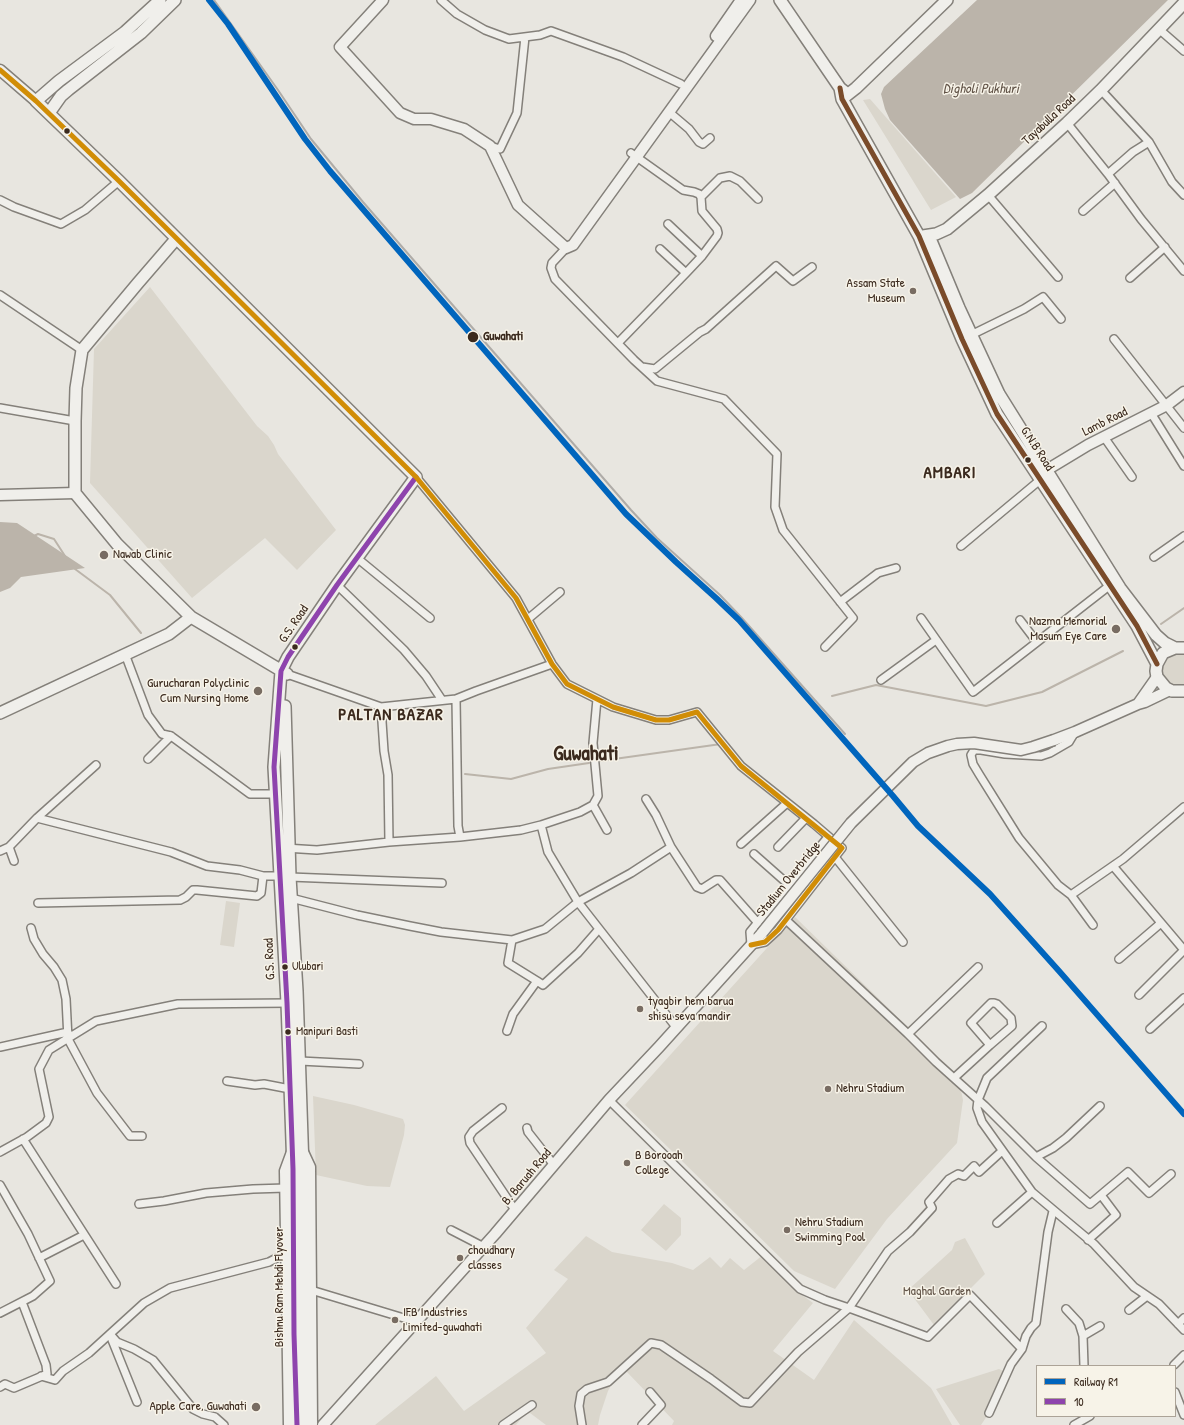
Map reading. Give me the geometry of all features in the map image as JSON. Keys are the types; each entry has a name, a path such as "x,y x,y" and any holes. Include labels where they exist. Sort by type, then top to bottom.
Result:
{"main road":[{"path":"160,0 125,32 59,81 36,101 119,181 416,477"},
{"path":"49,113 61,96 141,33 175,0"},
{"path":"780,0 843,94 924,236"},
{"path":"843,94 862,82 947,0"},
{"name":"Tayabulla Road","path":"924,236 947,229 988,195 1101,90 1160,30 1184,3"},
{"name":"G.N.B Road","path":"924,236 1000,394 1120,588 1156,635 1164,643 1179,648"},
{"name":"G.N.B Road","path":"924,236 962,339 997,414 1143,637 1156,664"},
{"path":"176,238 82,350 76,388 75,493 117,544 192,617 284,672"},
{"name":"G.S. Road","path":"284,848 275,794 274,768 284,672 288,657 356,558 416,477"},
{"path":"0,713 169,634 192,617"},
{"path":"1179,648 1163,653 1156,664 1157,677 1161,683 1170,690 1179,692 1184,691"},
{"name":"G.S. Road","path":"284,672 284,848 292,1004 300,1061 298,1151"},
{"name":"G.S. Road","path":"285,877 291,898 292,1004 290,1089 298,1151"},
{"name":"Bishnu Ram Mehdi Flyover","path":"297,1425 294,1334 298,1151"},
{"name":"Bishnu Ram Mehdi Flyover","path":"298,1168 307,1425"}],"street":[{"path":"383,0 340,47 400,113 414,119 431,119 464,129 490,146 500,149 517,113 525,37"},
{"path":"441,0 457,14 485,30 510,39 540,35 551,31 623,57 681,84"},
{"path":"634,155 681,84 741,0"},
{"path":"750,0 669,112 567,241 566,248 552,263 550,268 558,283 657,381 724,399 777,454 775,507 783,530 853,618 825,647"},
{"path":"1160,30 1184,51"},
{"path":"0,70 36,101"},
{"path":"1101,90 1149,142 1172,182 1184,195"},
{"path":"669,112 689,129 699,142 703,144 710,138"},
{"path":"1067,123 1115,183 1141,219 1184,270"},
{"path":"1108,174 1133,152 1149,142"},
{"path":"490,146 518,205 566,248"},
{"path":"634,155 682,190 694,192 701,197"},
{"path":"618,343 686,274 717,236 717,229 702,211 701,197 720,178 730,176 740,181 758,199"},
{"path":"0,200 14,207 61,224 85,210 119,181"},
{"path":"1083,211 1115,183"},
{"path":"988,195 1058,277"},
{"path":"668,224 702,256"},
{"path":"1130,278 1165,247"},
{"path":"660,249 686,274"},
{"path":"642,367 655,369 700,332 706,329 776,266 793,281 812,267"},
{"path":"0,295 82,350"},
{"path":"971,335 1024,309 1043,297 1061,319"},
{"path":"1114,339 1184,428"},
{"name":"Lamb Road","path":"1039,478 1047,469 1088,445 1167,405 1184,392"},
{"path":"0,408 75,422"},
{"path":"1151,413 1184,466"},
{"path":"1104,437 1132,478"},
{"path":"416,477 516,598 552,664 567,684 613,707 656,720 669,720 697,712 741,766 842,848 786,920 764,942 751,945 750,932 828,837"},
{"path":"961,546 1039,478"},
{"path":"0,495 75,493"},
{"path":"1154,557 1184,536"},
{"path":"356,558 430,618"},
{"path":"840,602 878,573 896,568"},
{"path":"337,585 404,650 426,676 442,700"},
{"path":"921,618 973,692 1036,641 1109,586"},
{"path":"528,619 560,592"},
{"path":"1020,620 1036,641"},
{"path":"881,680 936,640"},
{"path":"125,654 148,715 162,734 171,736 250,794 275,794"},
{"path":"284,672 381,707 456,699 552,664"},
{"path":"1138,704 1157,677"},
{"path":"1093,925 1071,895 1058,885 1020,838 973,764 971,756 974,750 981,750 1005,754 1041,756 1063,746 1075,732 1138,704 1146,702 1170,690"},
{"path":"456,699 458,826 460,837"},
{"path":"284,848 317,850 521,830 580,812 593,805 598,796 593,743 597,699"},
{"path":"381,707 384,751 388,775 389,842"},
{"name":"Stadium Overbridge","path":"751,945 850,823 913,762 928,753 948,746 974,743 1021,750 1033,748 1075,732"},
{"path":"148,759 171,736"},
{"path":"0,851 9,847 37,818 96,765"},
{"path":"646,799 656,815 671,847 697,888 702,888 716,880 720,880 758,923"},
{"path":"741,844 788,803"},
{"path":"593,805 607,830"},
{"path":"1071,895 1123,859 1184,806"},
{"path":"37,818 170,852 207,866 240,870 263,876 442,883"},
{"path":"778,847 806,818"},
{"path":"541,825 548,852 578,902 676,1027"},
{"path":"9,847 14,861"},
{"path":"291,898 357,915 441,932 512,940 545,929 578,902 671,847"},
{"path":"754,854 789,884"},
{"path":"835,857 903,942"},
{"path":"1113,866 1184,950 1139,994"},
{"path":"38,903 180,900 186,897 193,890 257,896 260,893 263,876"},
{"path":"786,920 978,1100 1036,1157 1090,1204 1128,1172 1149,1193 1171,1174"},
{"path":"1119,959 1161,923"},
{"path":"31,928 34,939 62,980 66,999 68,1036 97,1093 130,1136 142,1136"},
{"path":"512,940 508,963 543,985 578,953 599,930"},
{"name":"B. Baruah Road","path":"322,1425 484,1247 609,1100 751,945"},
{"path":"908,1034 978,967"},
{"path":"507,1031 513,1014 537,981"},
{"path":"1150,1029 1184,998"},
{"path":"954,1078 1012,1026 1013,1021 1011,1018 997,1004 994,1003 991,1003 971,1023 990,1045"},
{"path":"0,1152 23,1139 46,1123 49,1117 39,1068 49,1050 68,1036 96,1021 178,1004 292,1004"},
{"path":"1042,1026 987,1078 978,1100 977,1108 982,1122 1032,1192 1088,1240 1134,1286 1159,1304 1184,1330"},
{"path":"0,1047 68,1036"},
{"path":"300,1061 359,1064"},
{"path":"228,1081 255,1085 264,1084 290,1089"},
{"path":"609,1100 800,1289 825,1300 928,1337 970,1295 1022,1349"},
{"path":"1036,1157 1053,1148 1066,1138 1100,1106"},
{"path":"502,1108 473,1131 469,1137 470,1143 515,1210"},
{"path":"527,1128 528,1132 554,1165"},
{"path":"23,1139 116,1284"},
{"path":"289,1425 285,1172 298,1151 310,1167 312,1425"},
{"path":"582,1425 579,1406 581,1394 587,1389 608,1382 651,1343 661,1345 742,1402 750,1403 798,1352 849,1308 888,1251 910,1232 932,1208 929,1202 949,1179 958,1174 964,1176 974,1166 979,1172 1002,1151"},
{"path":"0,1185 28,1234 50,1281 34,1296 0,1313"},
{"path":"139,1204 164,1202 206,1193 286,1188"},
{"path":"997,1223 1032,1192"},
{"path":"1088,1240 1116,1215 1101,1195"},
{"path":"989,1413 1011,1364 1022,1349 1026,1336 1036,1323 1048,1232 1053,1211"},
{"path":"451,1230 484,1247"},
{"path":"39,1258 84,1235"},
{"path":"41,1376 54,1380 63,1371 89,1353 144,1303 170,1288 269,1262 286,1253"},
{"path":"311,1290 416,1322"},
{"path":"1129,1310 1147,1296"},
{"path":"0,1387 5,1384 14,1388 47,1374 46,1365 22,1302"},
{"path":"1066,1309 1079,1323 1083,1336 1084,1365"},
{"path":"1178,1324 1184,1318"},
{"path":"1083,1336 1100,1326"},
{"path":"110,1334 137,1402"},
{"path":"110,1334 117,1342 134,1349 153,1360 193,1409 203,1414 215,1417 224,1425"},
{"path":"1174,1365 1184,1355"},
{"path":"642,1425 661,1405 650,1392"},
{"path":"1176,1395 1184,1415"},
{"path":"503,1425 532,1405"},
{"path":"1074,1425 1088,1417"}],"green space":[{"path":"870,99 956,197 931,210 863,100"},
{"path":"150,287 257,426 268,436 278,454 336,530 297,570 265,538 192,598 90,483 94,349"},
{"path":"1180,653 1184,655 1184,687 1176,688 1167,682 1160,673 1165,655"},
{"path":"226,901 240,903 234,947 220,945"},
{"path":"795,917 958,1076 963,1100 957,1143 887,1219 835,1289 794,1271 625,1105"},
{"path":"313,1096 354,1105 403,1119 405,1125 404,1135 390,1187 367,1186 316,1175"},
{"path":"664,1204 681,1218 681,1235 666,1251 641,1230"},
{"path":"586,1236 612,1252 672,1263 693,1270 710,1257 721,1268 730,1258 744,1270 763,1255 794,1289 813,1303 773,1351 814,1380 854,1320 931,1388 952,1425 672,1425 674,1421 626,1371 621,1371 617,1374 608,1391 598,1425 546,1425 530,1413 524,1415 516,1425 375,1425 436,1376 464,1411 546,1353 526,1328 568,1279 554,1270"},
{"name":"Maghal Garden","path":"965,1238 985,1274 934,1325 908,1290 952,1250 955,1242"},
{"path":"999,1369 1007,1373 989,1413 981,1425 960,1425 936,1389"}],"water":[{"name":"Digholi Pukhuri","path":"977,0 1168,0 972,193 960,199 890,120 881,94 884,87"},
{"path":"0,522 17,523 85,568 21,577 10,588 0,592"}],"waterway":[{"path":"34,536 38,534 54,539 65,556"},
{"path":"75,569 110,595 141,633"},
{"path":"1161,624 1184,608"},
{"path":"832,696 876,685 986,706 1042,692 1123,651"},
{"path":"600,761 721,744"},
{"path":"465,774 511,779 548,769 589,763"}],"railway":[{"path":"214,0 311,139 363,202 631,510 657,538 720,595 845,734"}],"rail line":[{"name":"R1","path":"209,0 228,24 305,139 330,171 626,514 739,620 918,826 990,894 1184,1114"}],"transit line":[{"path":"0,70 36,101 119,181 416,477 516,598 552,664 567,684 613,707 656,720 669,720 697,712 741,766 842,848 778,930 765,942 751,945"},
{"path":"840,88 842,99 919,236 962,339 997,414 1137,626 1157,664"},
{"name":"10","path":"297,1425 294,1334 293,1169 287,1003 274,767 281,671 288,657 337,585 416,477"}],"place":[{"name":"Assam State Museum","path":"913,291"},
{"name":"Guwahati","path":"473,337"},
{"name":"Nawab Clinic","path":"104,555"},
{"name":"Nazma Memorial Masum Eye Care","path":"1116,629"},
{"name":"Gurucharan Polyclinic Cum Nursing Home","path":"258,691"},
{"name":"Ulubari","path":"285,967"},
{"name":"tyagbir hem barua shisu seva mandir","path":"640,1009"},
{"name":"Manipuri Basti","path":"288,1032"},
{"name":"Nehru Stadium","path":"828,1089"},
{"name":"B Borooah College","path":"627,1163"},
{"name":"Nehru Stadium Swimming Pool","path":"787,1230"},
{"name":"choudhary classes","path":"460,1258"},
{"name":"IFB Industries Limited-guwahati","path":"395,1320"},
{"name":"Apple Care, Guwahati","path":"256,1407"}],"district":[{"name":"AMBARI","path":"950,473"},
{"name":"PALTAN BAZAR","path":"391,715"},
{"name":"Guwahati","path":"586,754"}]}
